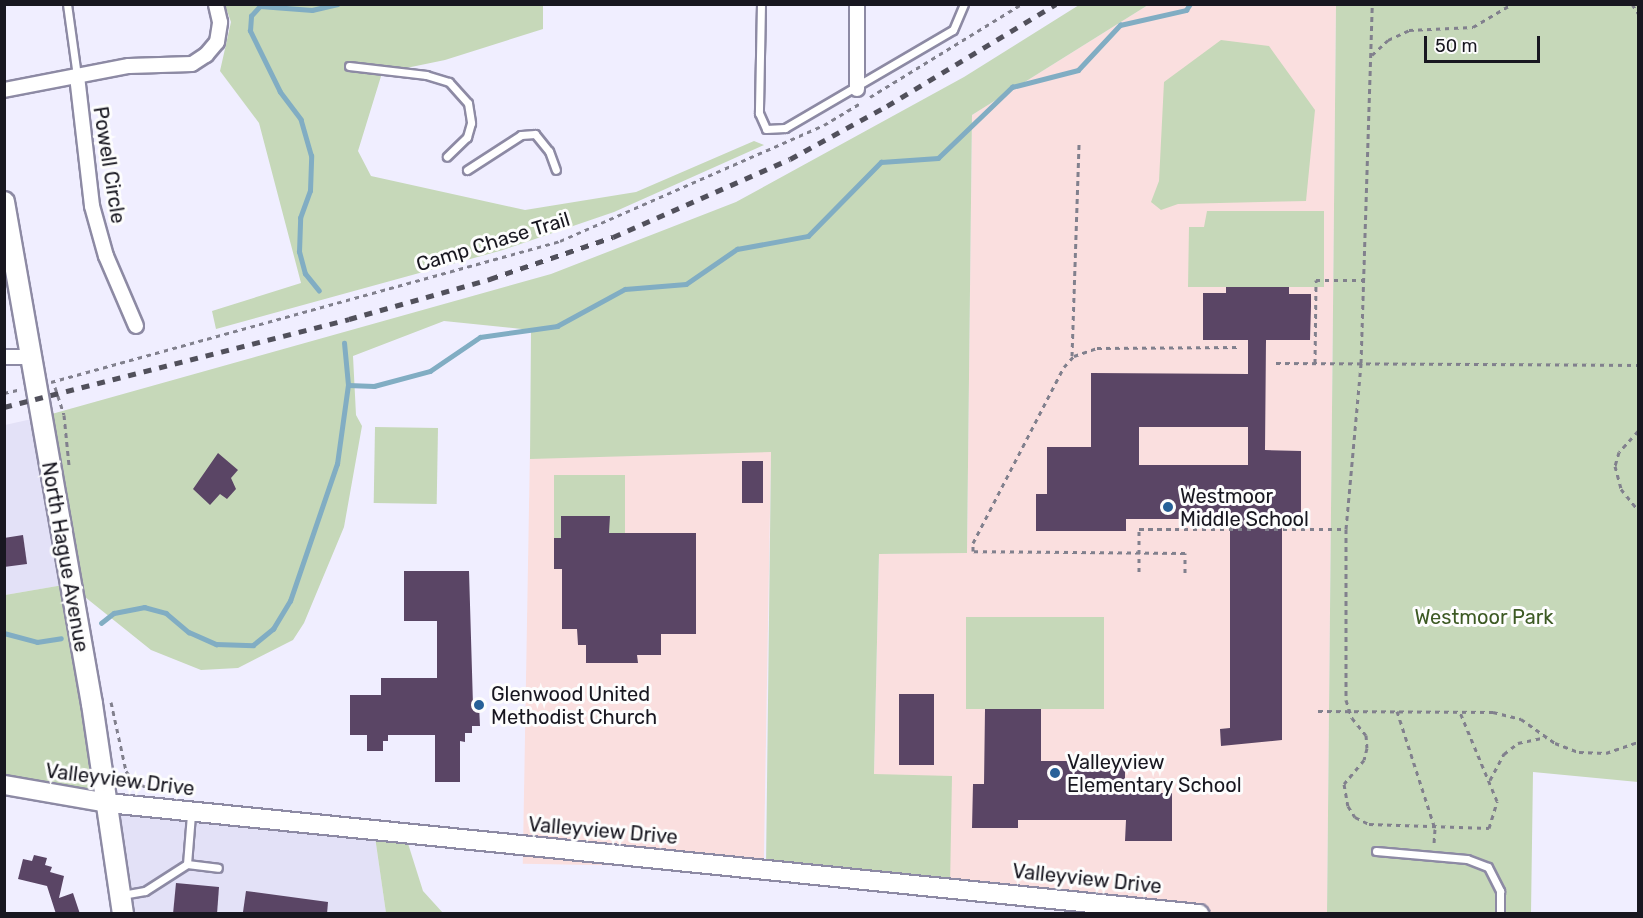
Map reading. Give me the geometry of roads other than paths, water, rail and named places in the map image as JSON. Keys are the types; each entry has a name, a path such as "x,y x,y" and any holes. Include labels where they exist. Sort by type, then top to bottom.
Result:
{"main road":[{"name":"North Hague Avenue","path":"4,202 30,357 44,383 122,904"}],"street":[{"path":"4,90 129,66 192,64 206,56 216,42 220,22 216,4"},
{"path":"856,89 857,4"},
{"name":"Powell Circle","path":"76,76 92,206 106,256 136,326"},
{"path":"4,357 30,357"},
{"name":"Valleyview Drive","path":"4,785 108,803 1199,914"}],"lane":[{"path":"67,4 76,76"},
{"path":"761,4 759,113 766,129 785,128 856,89 953,30 964,4"},
{"path":"349,66 414,73 448,82 468,104 471,123 467,137 447,156"},
{"path":"467,170 521,135 535,134 549,151 556,170"},
{"path":"187,864 191,811"},
{"path":"1376,850 1467,859 1488,867 1500,891 1500,914"},
{"path":"122,904 187,864 218,868"}],"waterway":[{"path":"319,291 305,274 299,252 300,218 310,191 311,156 301,120 280,92 250,31 251,16 260,6 312,10 337,4"},
{"path":"348,385 374,386 430,371 480,337 557,326 625,289 686,284 737,249 808,236 881,162 938,158 1012,87 1078,70 1120,25 1186,10 1190,4"},
{"path":"101,623 114,613 144,607 166,613 189,632 216,644 253,645 273,629 290,601 337,464 348,385 344,343"},
{"path":"4,633 37,642 61,638"}],"railway":[{"path":"4,407 349,319 490,279 613,237 790,159 887,106 1056,4"}],"place":[{"name":"Westmoor Middle School","path":"1168,507"},
{"name":"Glenwood United Methodist Church","path":"479,705"},
{"name":"Valleyview Elementary School","path":"1055,773"}],"park label":[{"name":"Westmoor Park","path":"1484,617"}]}
